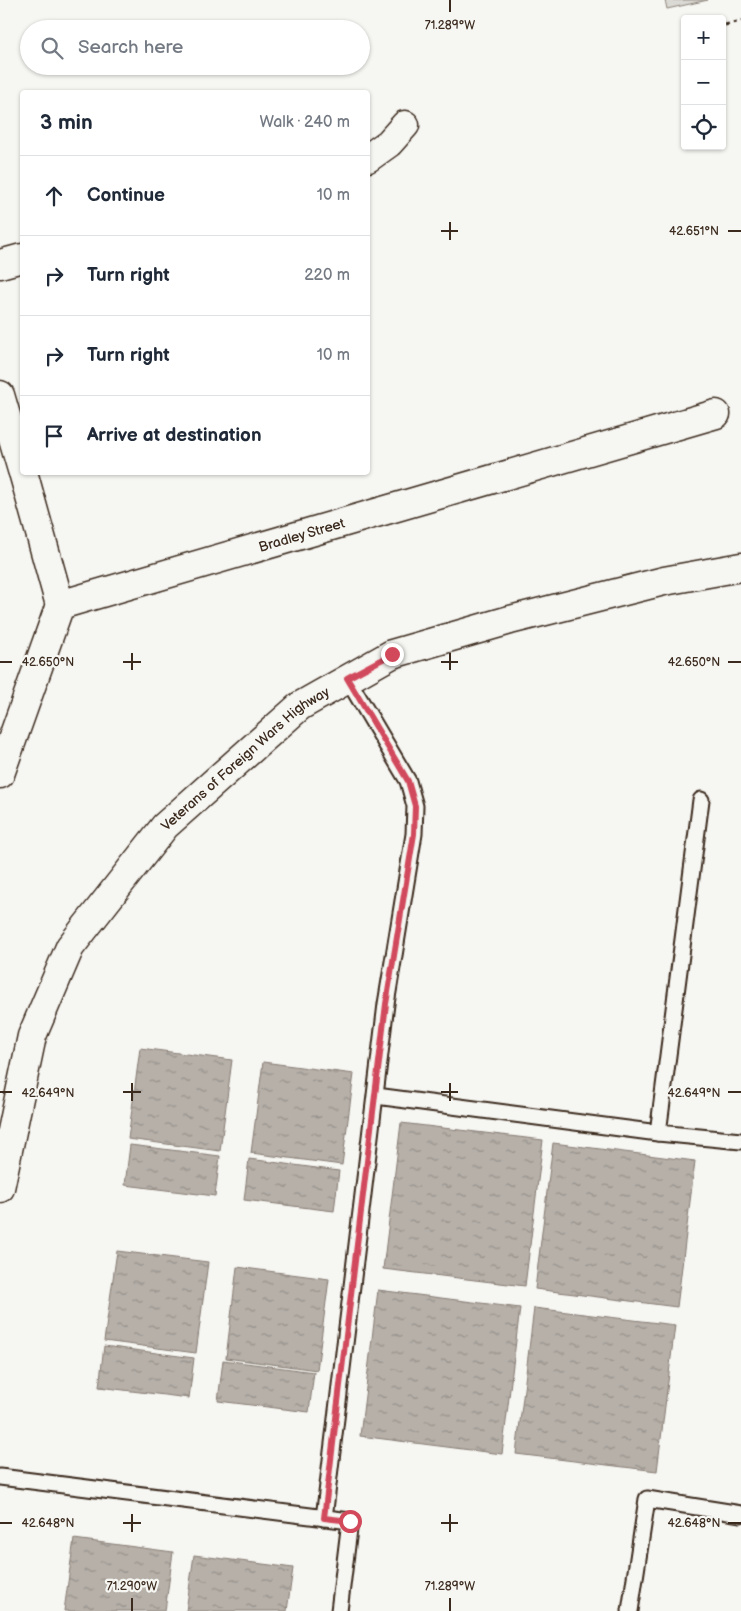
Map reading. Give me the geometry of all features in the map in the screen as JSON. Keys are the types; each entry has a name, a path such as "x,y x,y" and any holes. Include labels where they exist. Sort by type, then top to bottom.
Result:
{"street":[{"path":"370,157 389,143 405,125"},
{"path":"0,264 20,259"},
{"path":"0,395 16,468 60,605 6,738 0,774"},
{"name":"Bradley Street","path":"60,605 716,414"},
{"name":"Veterans of Foreign Wars Highway","path":"0,1188 4,1148 32,1036 70,947 165,826 300,706 392,654 510,620 664,582 741,567"}],"lane":[{"path":"324,1518 386,1004 414,834 415,806 408,781 347,678"},
{"path":"658,1134 701,800"},
{"path":"376,1096 658,1134 741,1141"},
{"path":"0,1477 350,1521 339,1611"},
{"path":"630,1611 647,1499 741,1514"}],"path":[{"path":"726,25 741,21"}],"shaded area":[{"path":"665,0 708,0 667,9"}],"water":[{"path":"140,1048 232,1060 220,1151 128,1139"},
{"path":"263,1062 354,1074 342,1165 251,1153"},
{"path":"401,1123 543,1140 525,1286 383,1269"},
{"path":"553,1143 695,1161 677,1307 535,1289"},
{"path":"130,1145 220,1156 215,1196 125,1185"},
{"path":"249,1159 339,1171 334,1211 244,1200"},
{"path":"117,1251 208,1262 196,1353 104,1341"},
{"path":"237,1267 329,1279 317,1370 226,1358"},
{"path":"378,1290 520,1308 502,1454 360,1436"},
{"path":"534,1308 675,1325 657,1471 516,1454"},
{"path":"104,1346 194,1358 189,1398 99,1387"},
{"path":"223,1360 314,1372 309,1412 218,1401"},
{"path":"74,1539 173,1552 165,1611 64,1611"},
{"path":"194,1555 293,1568 287,1611 186,1611"}],"route":[{"path":"350,1521 324,1518 386,1004 414,834 415,806 408,781 347,678 392,654"}]}
